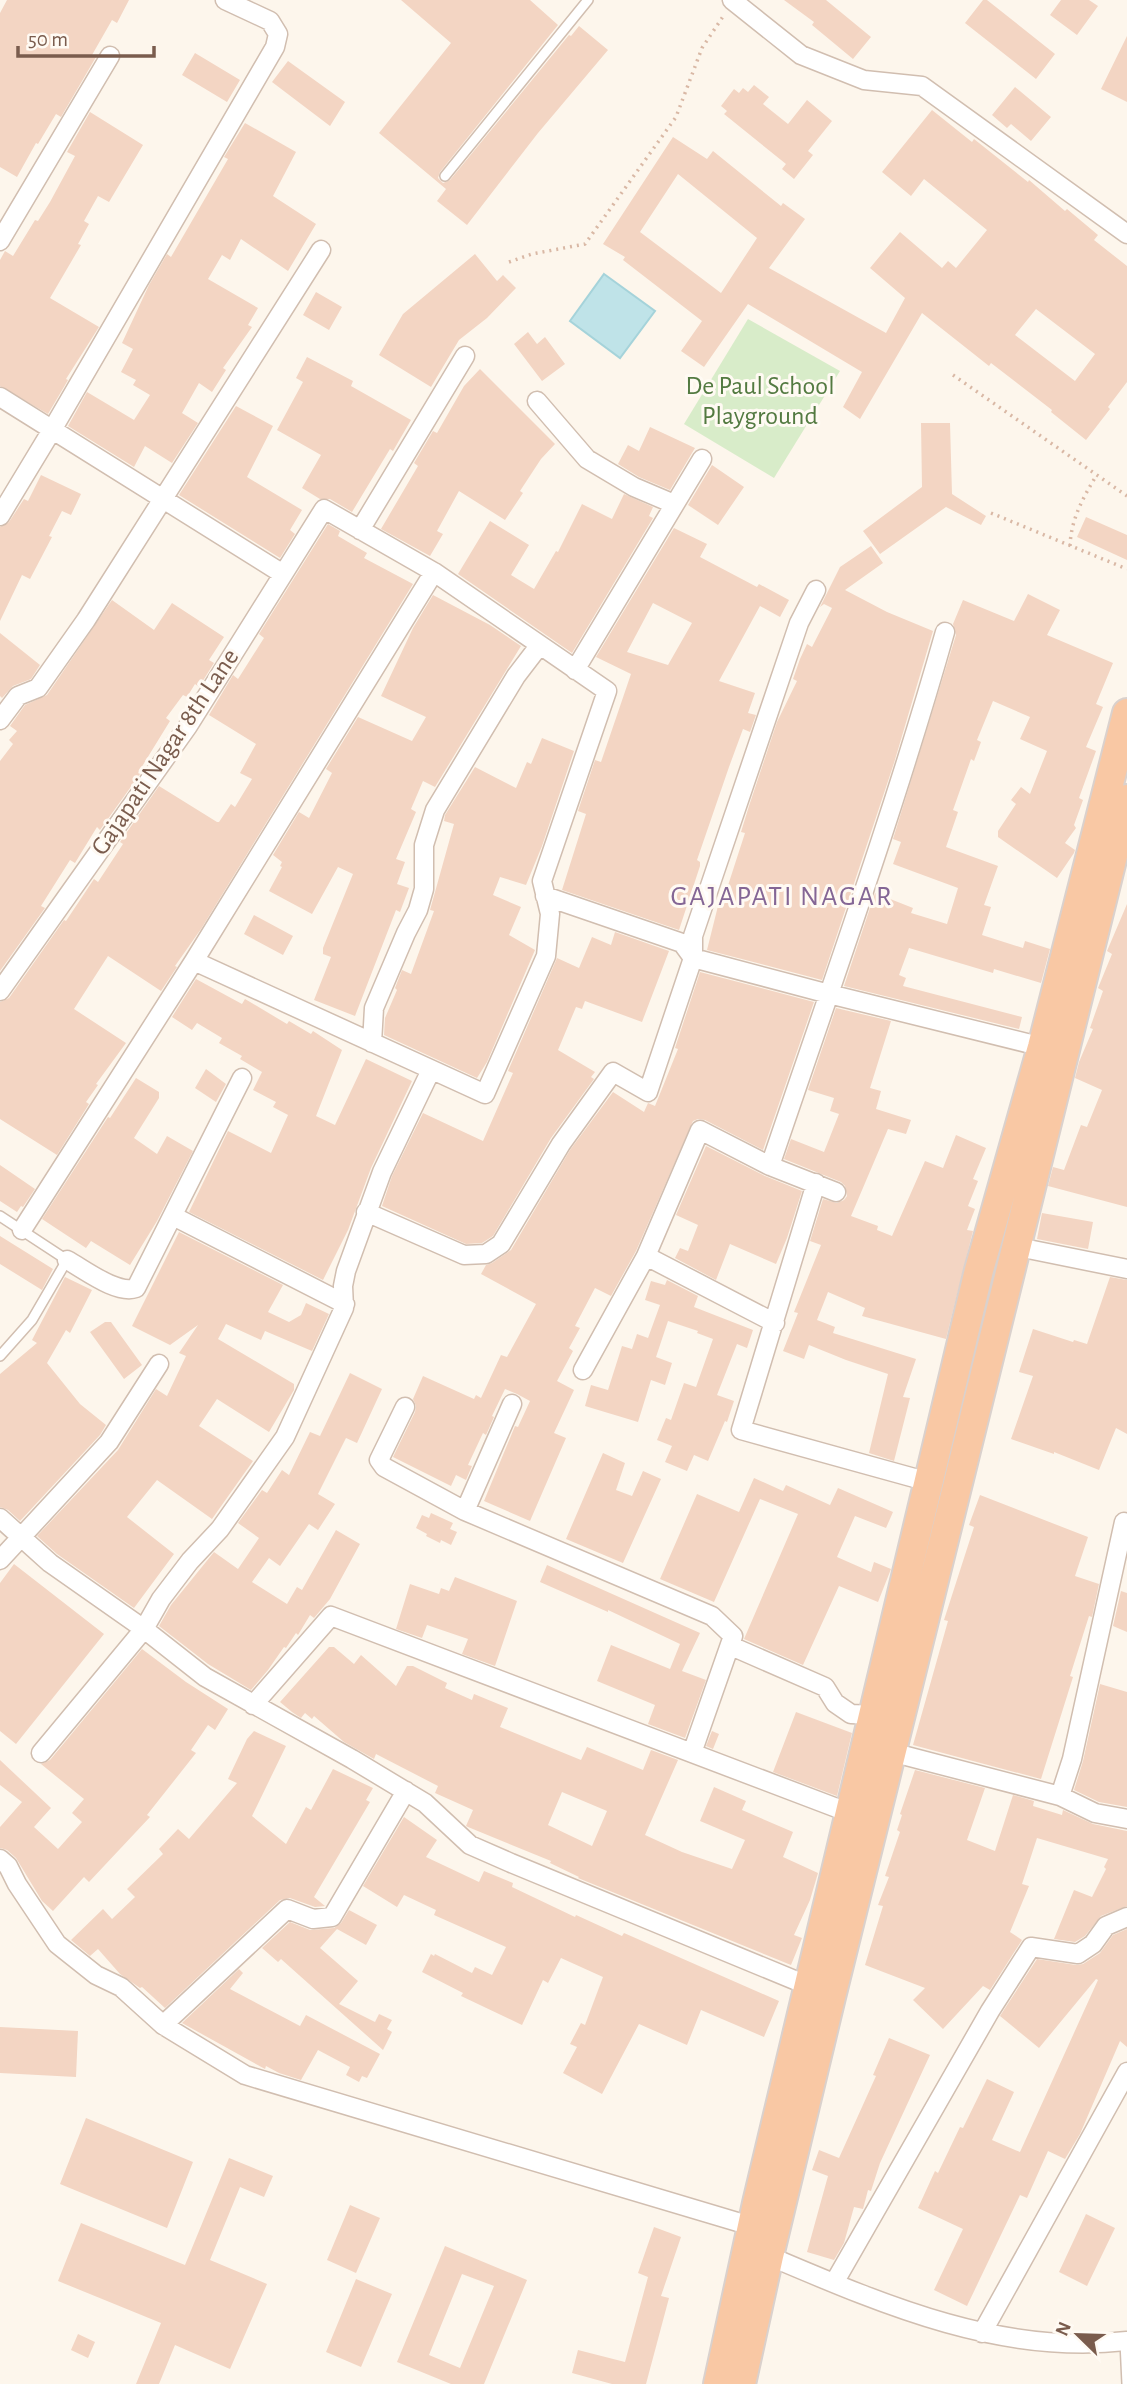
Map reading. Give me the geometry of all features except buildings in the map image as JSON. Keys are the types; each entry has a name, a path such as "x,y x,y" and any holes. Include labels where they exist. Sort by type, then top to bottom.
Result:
{"highway":[{"path":"718,2384 760,2245 821,1988 891,1752 1017,1247 1054,1049 1127,713"},
{"path":"821,1988 850,1813 979,1270 1054,1049 1127,799"},
{"path":"741,2384 760,2245"}],"street":[{"path":"0,516 247,98 278,40 278,34 270,21 225,0"},
{"path":"732,0 801,55 864,80 922,86 1127,234"},
{"path":"0,241 110,56"},
{"path":"0,720 18,696 38,688 86,620 321,250"},
{"path":"194,961 485,1094 545,957 550,914 542,881 607,691 434,572 360,530 465,356"},
{"path":"0,397 283,574"},
{"path":"537,401 587,458 634,487 674,505"},
{"path":"575,670 702,459"},
{"name":"Gajapati Nagar 8th Lane","path":"0,991 188,726 324,509 360,530"},
{"path":"22,1230 194,961 434,572"},
{"path":"366,1212 464,1255 486,1254 501,1244 561,1144 613,1072 648,1092 693,958 693,936 799,623 816,590"},
{"path":"769,1166 898,790 945,632"},
{"path":"372,1043 374,1008 418,910 424,889 424,845 435,810 516,676 539,646"},
{"path":"545,896 682,943 693,958 1054,1049"},
{"path":"41,1753 144,1629 161,1599 190,1561 220,1529 285,1437 345,1304 344,1282 366,1212 431,1069"},
{"path":"67,1260 117,1288 132,1290 139,1284 242,1078"},
{"path":"583,1370 646,1256 701,1130 769,1166 836,1192"},
{"path":"817,1183 741,1430 929,1482"},
{"path":"173,1216 345,1304"},
{"path":"1017,1247 1127,1269"},
{"path":"646,1256 775,1324"},
{"path":"0,1560 109,1442 159,1364"},
{"path":"465,1511 512,1404"},
{"path":"405,1407 379,1460 384,1467 465,1511 712,1616 733,1636 692,1753"},
{"path":"0,1518 50,1563 144,1629 205,1677 406,1791 425,1803 470,1844 821,1988"},
{"path":"1060,1796 1072,1759 1124,1522"},
{"path":"253,1705 331,1616 850,1813"},
{"path":"731,1646 825,1687 835,1703 851,1714 873,1715"},
{"path":"891,1752 1060,1796 1095,1813 1127,1819"},
{"path":"163,2025 287,1909 313,1919 332,1917 406,1791"},
{"path":"0,1859 8,1866 57,1944 96,1975 121,1987 163,2025 245,2075 760,2245 834,2283 905,2311 982,2333 1024,2340 1126,2342"},
{"path":"834,2283 990,2011 1031,1947 1078,1954 1093,1944 1106,1926 1127,1917"},
{"path":"982,2333 1127,2072"}],"lane":[{"path":"445,176 588,0"},
{"path":"0,1216 67,1260 32,1320 0,1356"},
{"path":"1126,2342 1127,2384"}],"path":[{"path":"509,262 532,254 585,244 676,117 702,48 732,0"},
{"path":"953,375 1127,496"},
{"path":"1070,545 1077,512 1096,476"},
{"path":"991,513 1127,569"}],"green space":[{"name":"De Paul School Playground","path":"748,319 840,371 774,478 684,424"}],"water":[{"path":"604,274 655,311 620,358 570,321"}],"district":[{"name":"GAJAPATI NAGAR","path":"782,897"}]}
